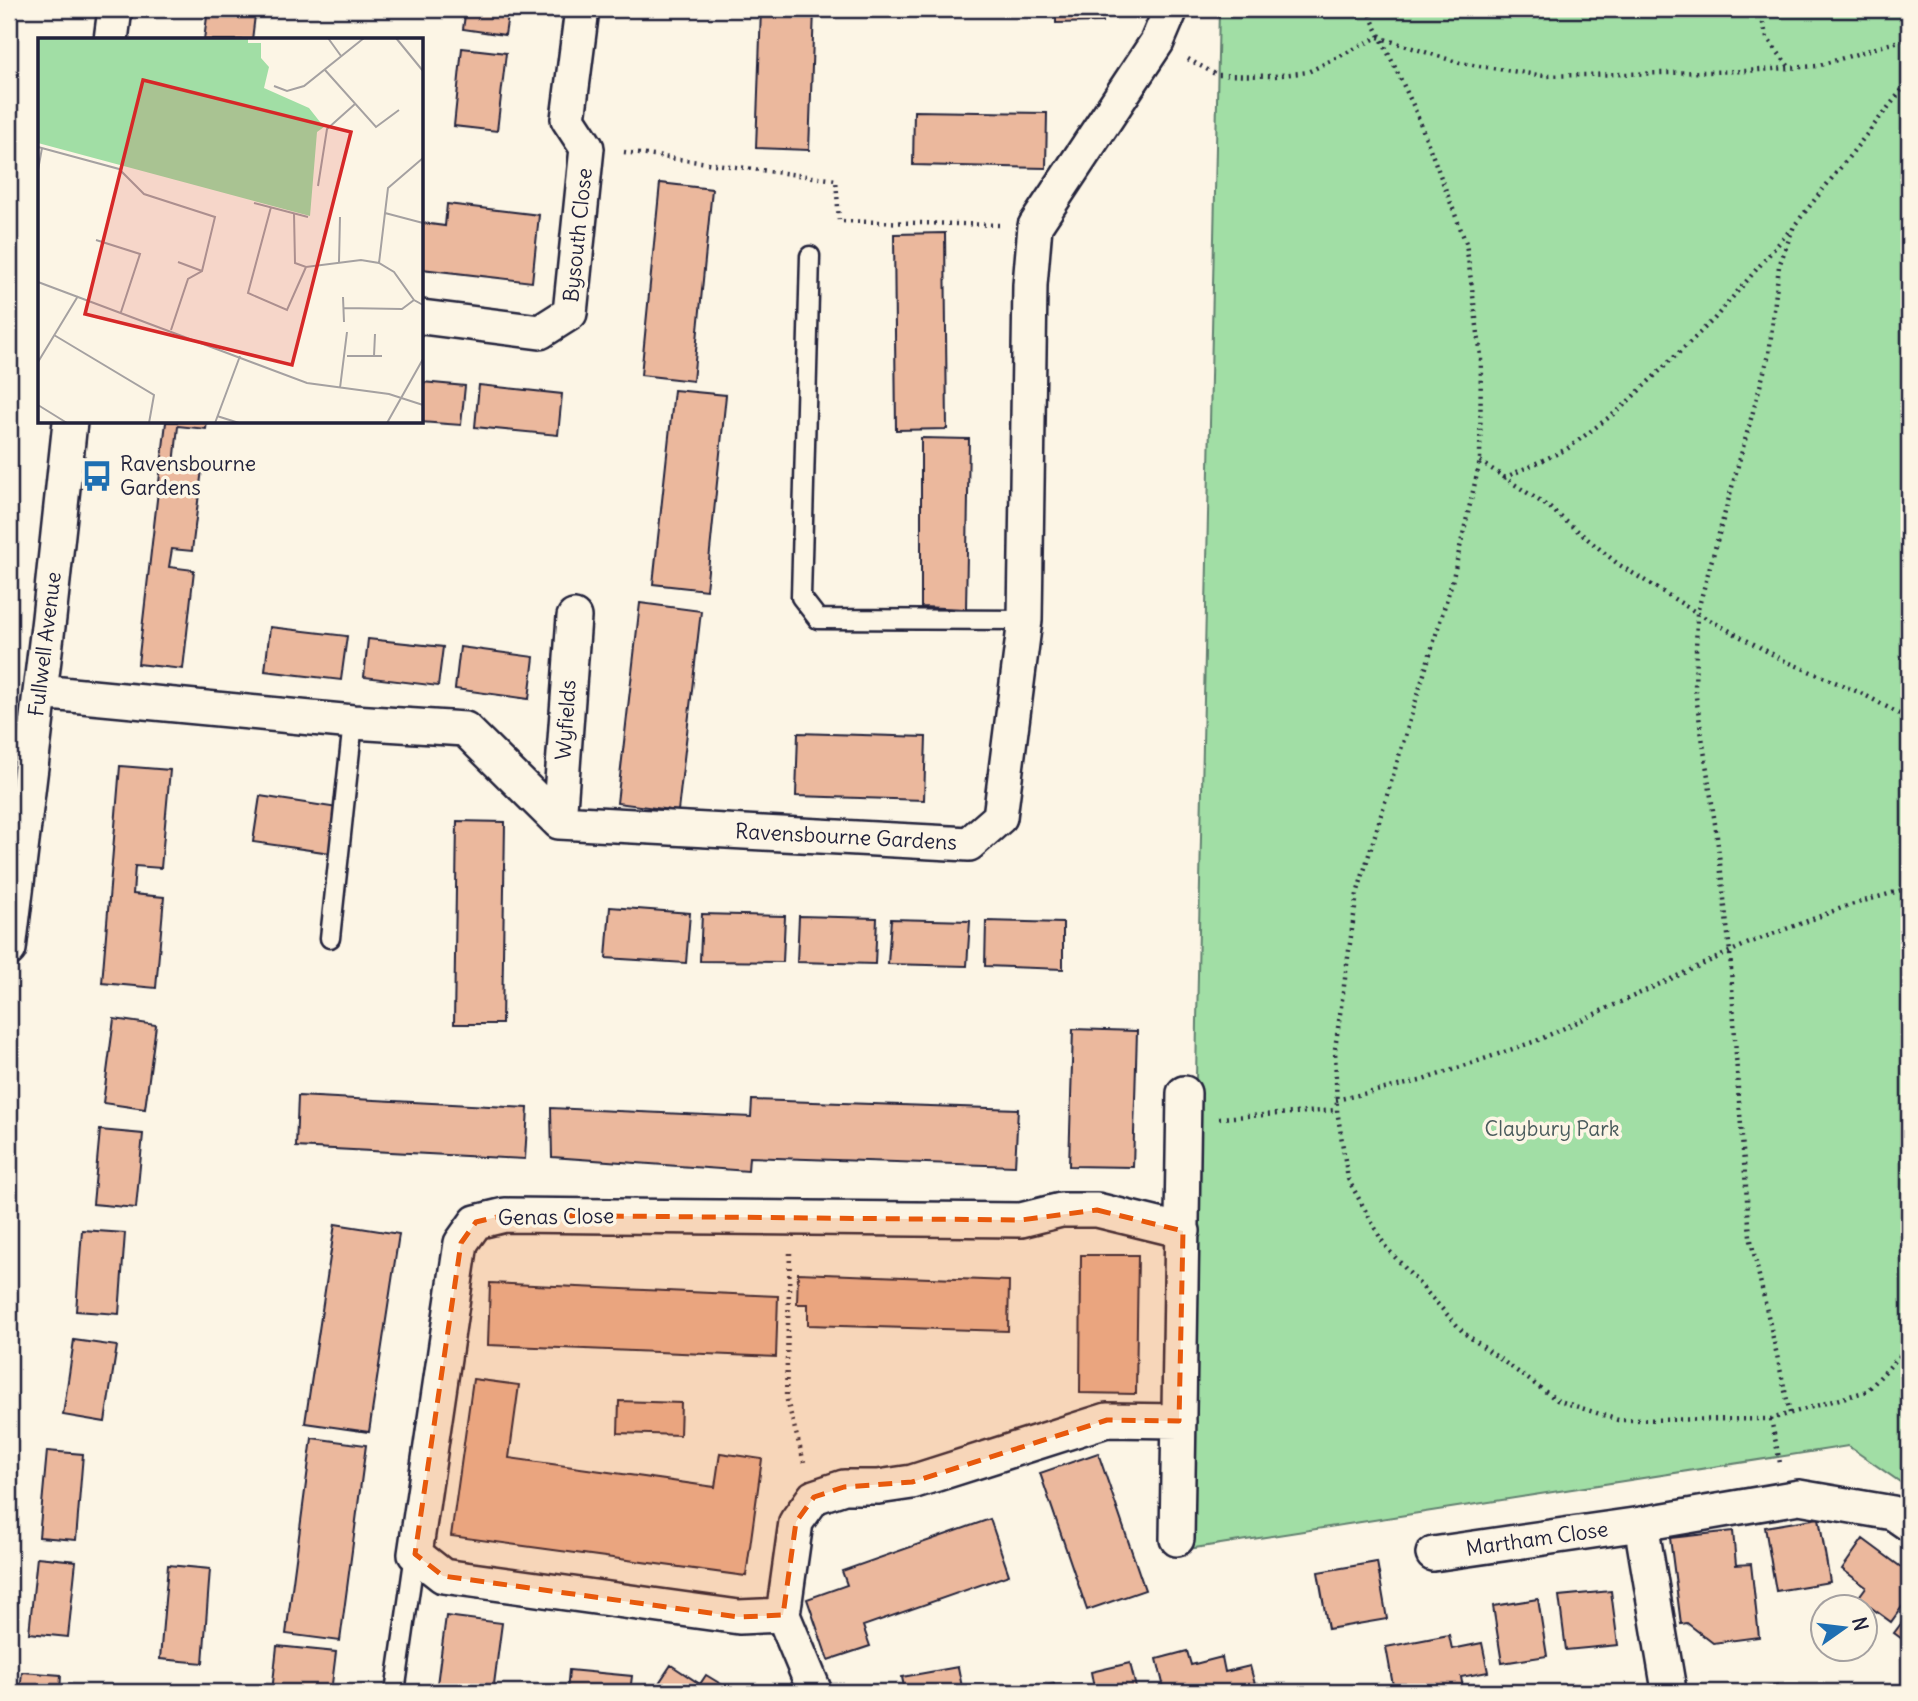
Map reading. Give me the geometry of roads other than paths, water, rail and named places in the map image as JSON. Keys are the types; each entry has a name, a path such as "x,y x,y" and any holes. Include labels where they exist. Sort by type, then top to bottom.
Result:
{"street":[{"path":"111,38 115,9"},
{"name":"Bysouth Close","path":"424,317 540,332 570,313 587,148 568,119 582,9"},
{"name":"Ravensbourne Gardens","path":"559,822 969,844 1000,817 1025,620 1030,285 1035,226 1157,42 1171,9"},
{"name":"Fullwell Avenue","path":"9,949 70,424"},
{"name":"Wyfields","path":"559,822 574,617"},
{"path":"40,692 353,722 465,729 559,822"},
{"path":"1177,1539 1183,1106"},
{"name":"Genas Close","path":"415,1554 461,1243 476,1222 505,1215 1021,1220 1061,1210 1097,1210 1183,1231"},
{"path":"815,1692 783,1615 796,1522 814,1497 844,1487 878,1487 912,1482 1107,1420 1179,1421"},
{"name":"Martham Close","path":"1433,1554 1641,1524 1799,1497 1893,1513 1909,1524"},
{"path":"1641,1524 1668,1684"},
{"path":"415,1554 443,1576 739,1617 783,1615"}],"lane":[{"path":"810,256 801,597 818,618 1025,620"},
{"path":"330,938 353,722"},
{"path":"395,1692 415,1554"}],"place":[{"name":"Ravensbourne Gardens","path":"97,476"}],"park label":[{"name":"Claybury Park","path":"1552,1129"}]}
